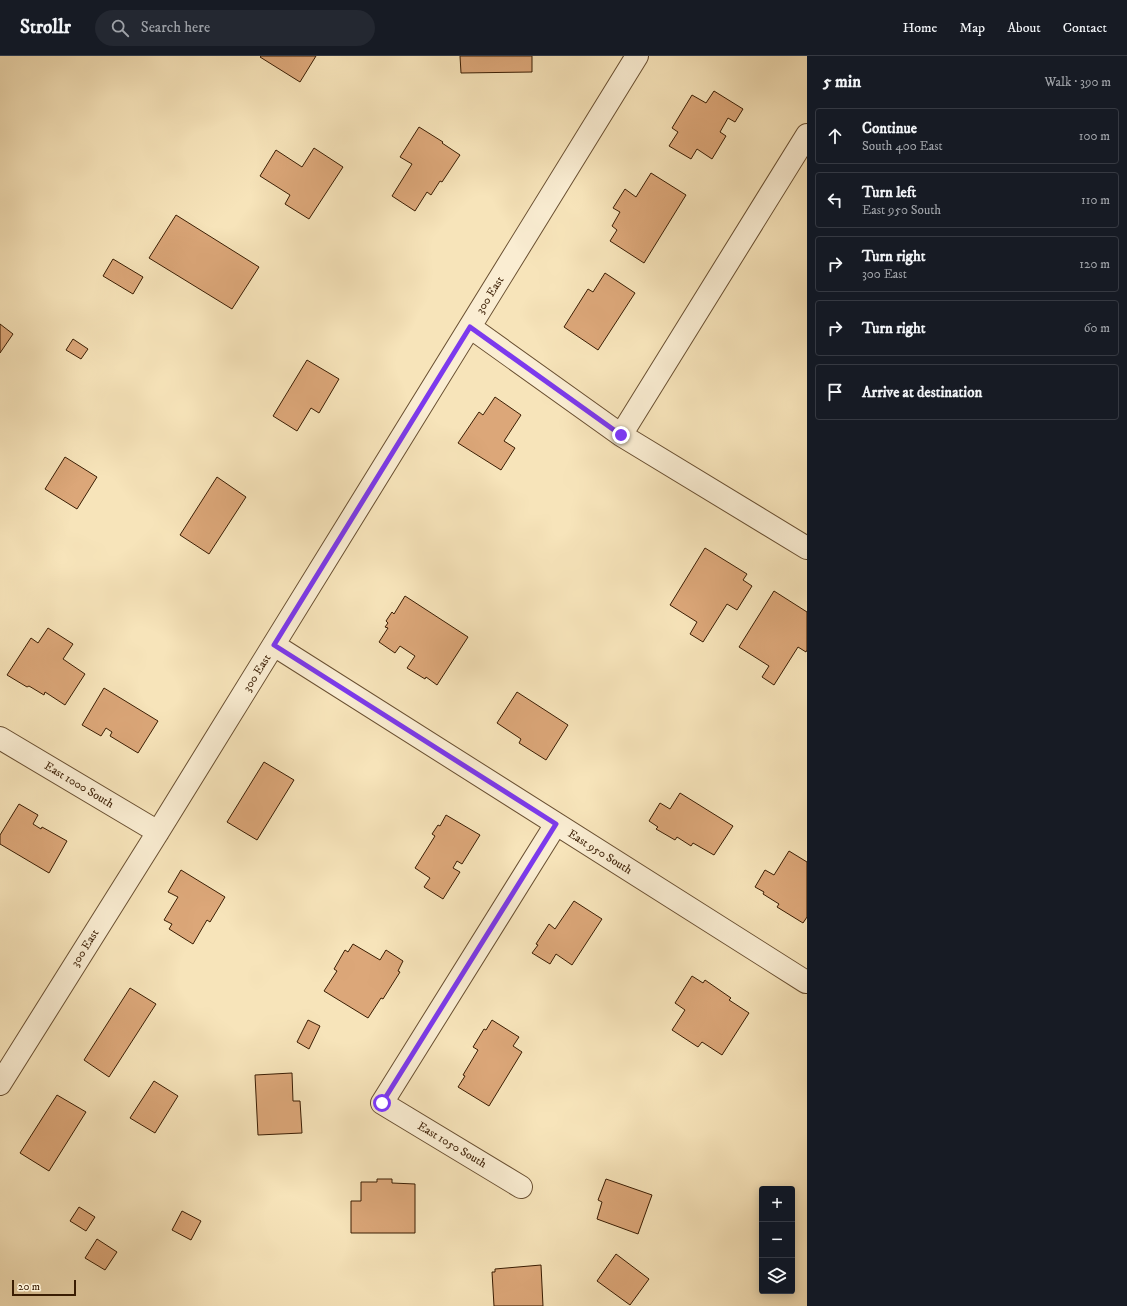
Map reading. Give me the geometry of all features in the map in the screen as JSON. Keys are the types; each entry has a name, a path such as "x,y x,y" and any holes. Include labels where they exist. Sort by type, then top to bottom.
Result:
{"street":[{"name":"300 East","path":"0,1084 274,645 637,56"},
{"path":"621,435 807,135"},
{"path":"470,327 621,435 807,548"},
{"name":"East 950 South","path":"274,645 806,982"},
{"name":"East 1000 South","path":"0,738 158,832"},
{"name":"East 1050 South","path":"521,1187 382,1103 556,824"}],"building":[{"path":"316,56 300,82 260,57"},
{"path":"460,56 532,56 532,72 461,73"},
{"path":"714,91 743,109 735,122 728,118 720,132 726,136 712,159 697,149 691,159 669,146 678,132 672,128 692,95 706,103"},
{"path":"419,127 460,155 442,182 440,181 431,195 427,192 415,211 392,196 412,164 400,157"},
{"path":"314,148 343,167 309,219 285,204 290,195 260,176 276,150 302,167"},
{"path":"651,173 686,195 644,263 610,241 617,230 612,226 620,212 613,208 625,189 636,197"},
{"path":"176,215 259,267 232,309 149,258"},
{"path":"113,259 143,277 133,294 103,276"},
{"path":"605,273 635,293 598,350 564,327 588,289 593,292"},
{"path":"0,324 13,334 0,353"},
{"path":"73,339 88,349 81,359 66,350"},
{"path":"307,360 339,379 319,413 311,408 297,431 273,416"},
{"path":"495,397 521,415 504,441 515,448 501,470 458,443 479,412 483,415"},
{"path":"65,457 97,477 77,509 45,489"},
{"path":"217,477 246,497 209,554 180,535"},
{"path":"705,548 747,574 743,580 752,586 737,610 727,604 703,642 690,634 697,622 670,605"},
{"path":"774,591 807,612 807,650 806,652 798,647 774,685 762,677 769,666 739,647"},
{"path":"405,596 468,637 437,685 426,677 425,679 407,668 415,656 400,646 395,653 379,642 388,628 385,627 388,623 386,621 392,612 394,614"},
{"path":"48,628 73,644 63,659 85,674 65,705 45,692 44,695 7,675 31,638 38,643"},
{"path":"104,688 158,721 138,753 110,736 112,732 106,728 101,736 82,725"},
{"path":"517,692 568,725 546,760 519,743 521,739 497,723"},
{"path":"264,762 294,780 257,840 227,822"},
{"path":"680,793 733,826 714,855 693,843 691,846 677,837 675,840 656,829 658,827 649,821 660,803 670,809"},
{"path":"19,804 38,815 33,824 41,829 42,827 67,841 49,873 0,844 0,835"},
{"path":"446,815 480,835 462,864 457,861 453,868 460,872 443,899 424,887 430,878 415,868 435,836 432,834 438,825 440,826"},
{"path":"789,851 807,862 807,917 803,923 777,907 779,904 755,887 765,870 774,875"},
{"path":"181,870 225,897 210,922 207,920 193,944 169,929 172,924 164,920 178,897 168,892"},
{"path":"574,901 602,919 572,965 556,954 550,964 532,953 549,924 555,929"},
{"path":"353,944 380,960 386,950 403,961 398,971 400,972 383,999 381,998 368,1018 324,991 337,971 334,969 345,950 348,952"},
{"path":"692,976 703,983 705,980 731,998 729,1000 749,1013 722,1055 702,1042 698,1047 672,1030 685,1010 675,1003"},
{"path":"130,988 156,1004 109,1077 84,1060"},
{"path":"308,1020 320,1026 309,1049 297,1042"},
{"path":"492,1020 519,1037 513,1046 522,1052 489,1106 458,1087 465,1076 463,1075 478,1050 473,1047 484,1029 486,1030"},
{"path":"292,1073 293,1101 300,1101 302,1133 258,1135 255,1075"},
{"path":"154,1081 178,1096 155,1133 130,1118"},
{"path":"57,1095 86,1112 49,1171 20,1153"},
{"path":"377,1179 392,1179 392,1183 415,1184 415,1233 351,1233 351,1201 361,1201 361,1182 377,1182"},
{"path":"606,1179 652,1195 638,1234 597,1219 602,1202 598,1200"},
{"path":"79,1207 95,1217 86,1231 70,1221"},
{"path":"182,1211 201,1221 191,1240 172,1230"},
{"path":"97,1239 117,1252 105,1270 85,1258"},
{"path":"616,1254 649,1279 630,1305 597,1281"},
{"path":"541,1265 543,1306 494,1306 492,1272 495,1272 495,1269"}],"route":[{"path":"382,1103 556,824 274,645 470,327 621,435"}]}
